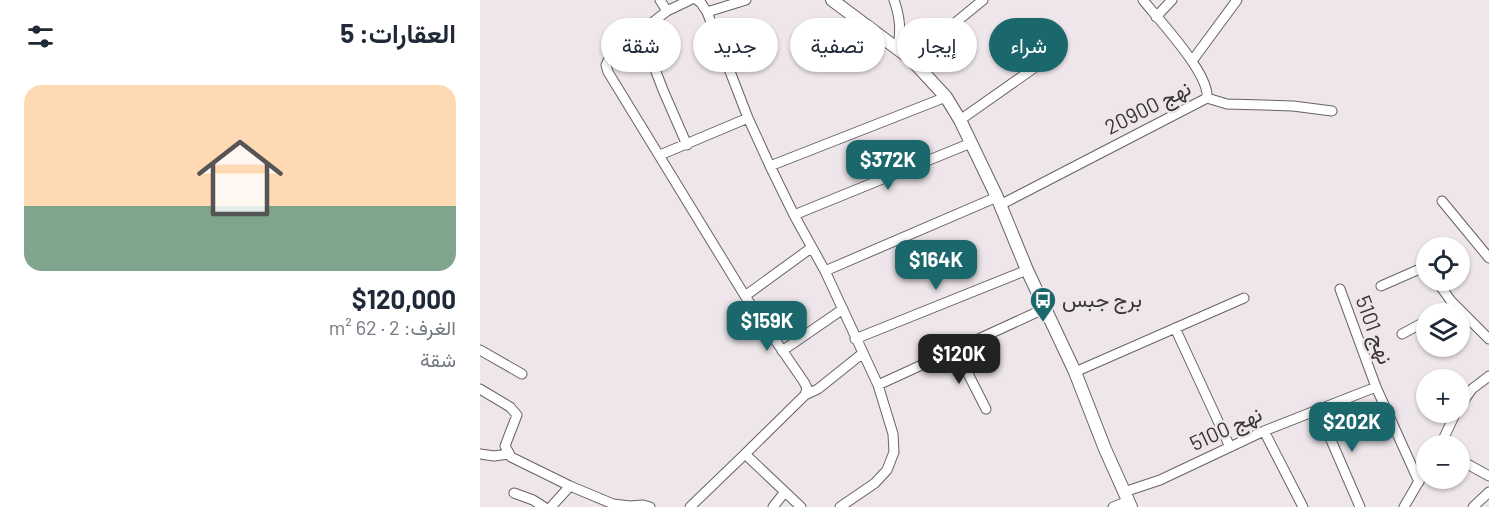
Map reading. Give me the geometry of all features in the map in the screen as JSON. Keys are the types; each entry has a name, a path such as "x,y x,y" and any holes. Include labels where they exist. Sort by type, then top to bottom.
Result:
{"main road":[{"path":"832,0 897,48"},
{"path":"923,72 946,98 960,120 999,201 1027,270 1075,372 1105,450 1128,500"}],"street":[{"path":"660,0 667,11"},
{"path":"658,18 690,0"},
{"path":"697,0 702,3 707,12 748,118 770,166 825,271 855,339 879,385 893,434 894,452 887,470 875,483 840,507"},
{"path":"707,12 746,0"},
{"path":"894,0 899,18"},
{"path":"961,18 983,0"},
{"name":"نهج 20900","path":"825,271 999,201 1207,98 1208,92 1201,74 1143,0"},
{"path":"1156,17 1172,0"},
{"path":"1192,61 1237,0"},
{"path":"608,72 745,296 804,382 807,388 805,395"},
{"path":"656,72 687,145"},
{"path":"960,120 1028,72"},
{"path":"770,166 946,98"},
{"path":"1207,98 1227,104 1293,106 1332,111"},
{"path":"660,155 748,118"},
{"path":"794,215 971,143"},
{"path":"1442,201 1489,258"},
{"path":"745,296 811,248"},
{"path":"855,339 1027,270"},
{"path":"1383,285 1416,271"},
{"name":"نهج 5101","path":"1340,289 1376,387 1416,475"},
{"path":"1444,291 1454,303"},
{"path":"1075,372 1244,298"},
{"path":"879,385 1046,308"},
{"path":"782,351 843,309"},
{"path":"1470,320 1489,339"},
{"path":"1402,334 1416,326"},
{"path":"1175,328 1230,447"},
{"path":"480,350 522,375"},
{"path":"956,350 986,409"},
{"path":"690,507 805,395 818,389 863,353"},
{"path":"1470,391 1489,375"},
{"name":"نهج 5100","path":"1113,507 1160,480 1264,431 1376,387"},
{"path":"480,389 510,407 516,416 505,446 508,454"},
{"path":"1318,410 1360,507"},
{"path":"1264,431 1303,507"},
{"path":"480,454 494,456 508,454 570,486 613,504 650,507"},
{"path":"745,454 801,507"},
{"path":"1470,466 1489,476"},
{"path":"551,507 570,486"},
{"path":"1404,507 1416,487"},
{"path":"1473,507 1489,492"},
{"path":"773,507 784,493"},
{"path":"514,494 539,502 544,507"}],"place":[{"name":"برج جبس","path":"1043,323"}]}
